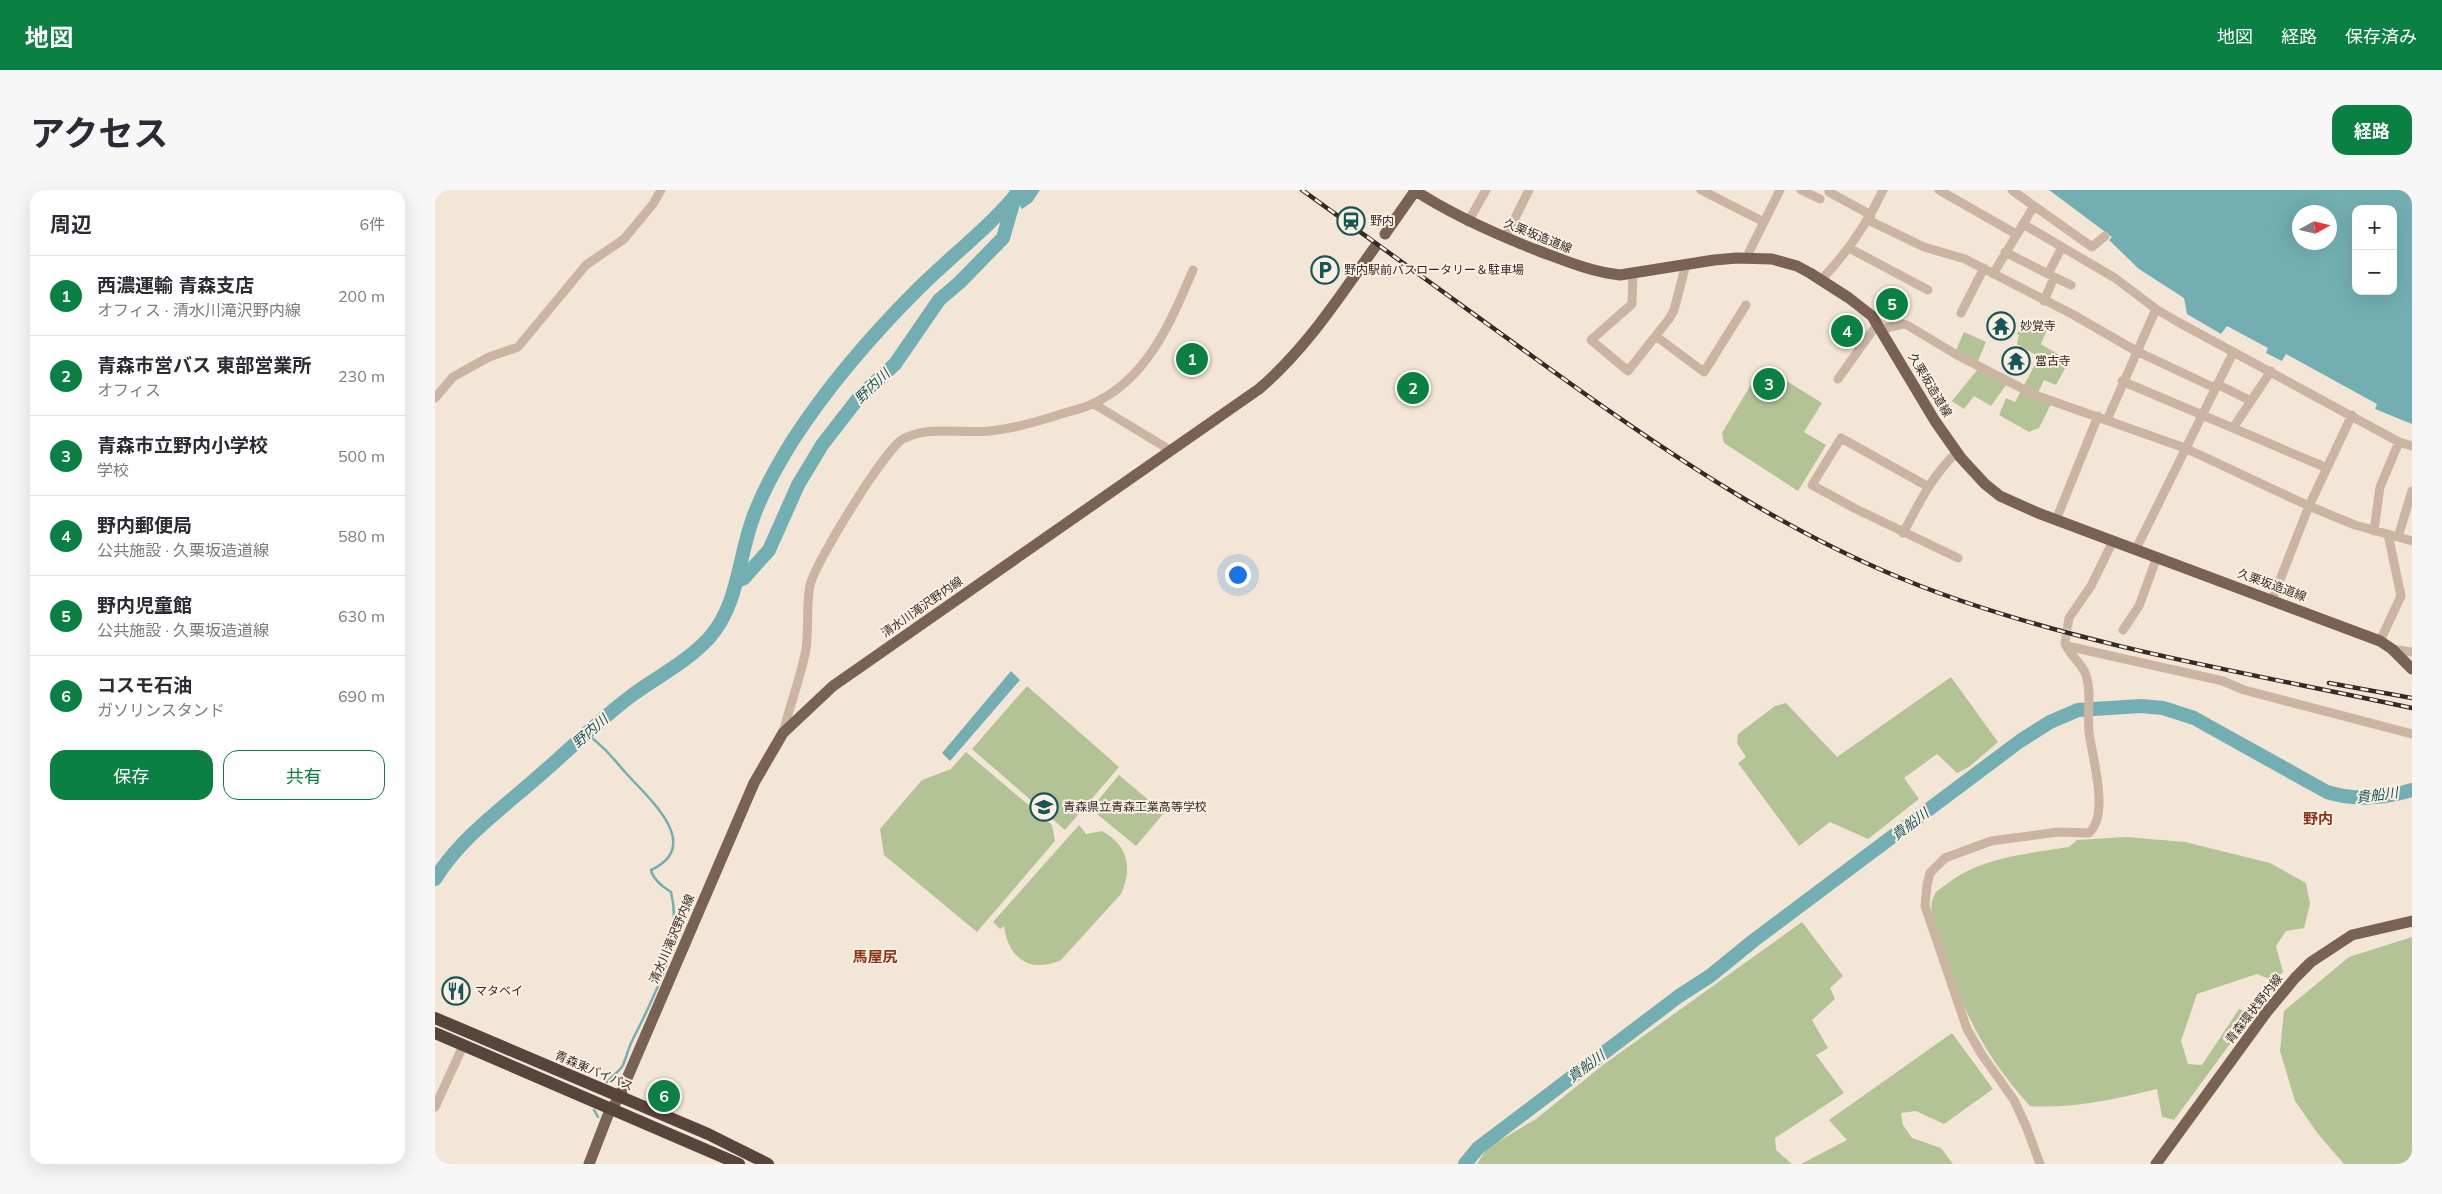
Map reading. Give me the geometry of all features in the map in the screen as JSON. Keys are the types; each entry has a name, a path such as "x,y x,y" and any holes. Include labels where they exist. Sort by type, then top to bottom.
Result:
{"highway":[{"name":"青森東バイパス","path":"435,1018 708,1134 768,1164"},
{"path":"435,1033 739,1164"}],"main road":[{"name":"久栗坂造道線","path":"1414,190 1468,222 1579,267 1605,274 1633,273 1715,260 1781,261 1797,266 1849,298 1880,326 1904,371 1957,452 1993,491 2015,504 2056,520 2380,641 2392,649 2412,669"},
{"path":"1385,234 1414,190"},
{"name":"清水川滝沢野内線","path":"589,1164 611,1108 619,1097 754,783 783,733 833,686 1259,389 1285,367 1303,347 1375,246"},
{"name":"青森環状野内線","path":"2155,1164 2266,1013 2311,962 2352,936 2412,921"}],"street":[{"path":"435,398 453,377 489,356 518,348 586,265 624,239 653,204 661,190"},
{"path":"1468,222 1486,190"},
{"path":"1505,238 1529,190"},
{"path":"1701,190 1764,222"},
{"path":"1748,259 1779,190"},
{"path":"1801,190 1820,200"},
{"path":"1821,280 1849,248 1869,217 1883,190"},
{"path":"1939,190 2016,234"},
{"path":"2011,190 2092,247 2105,236"},
{"path":"1829,192 1869,217 1924,247 1945,252 1983,268 2136,351 2251,401"},
{"path":"1993,274 2033,206"},
{"path":"2023,224 2115,278 2155,310 2233,353 2271,371 2399,442 2412,446"},
{"path":"2044,301 2062,247"},
{"path":"1849,248 1928,290"},
{"path":"2005,252 2071,285"},
{"path":"1633,273 1632,304 1591,340 1628,371 1657,337 1674,310 1686,264"},
{"path":"1961,313 1983,268"},
{"path":"783,733 806,648 810,586 814,573 836,534 888,452 902,440 912,436 945,431 988,432 1094,404 1127,381 1143,366 1163,335 1193,270"},
{"path":"1657,337 1704,372 1746,305"},
{"path":"2107,420 2155,310"},
{"path":"1838,379 1880,326 1907,325 1957,355 2035,395 2185,448 2309,506 2374,531 2410,540"},
{"path":"2135,549 2200,415 2233,353"},
{"path":"2233,428 2271,371"},
{"path":"2123,381 2327,468"},
{"path":"1094,404 1170,450"},
{"path":"2272,600 2309,506 2352,415"},
{"path":"2056,520 2098,416"},
{"path":"1927,486 1841,438 1812,485 1903,533 1958,558"},
{"path":"2374,531 2380,487 2399,442"},
{"path":"1903,533 1927,486 1938,470 1957,452"},
{"path":"2397,537 2412,491"},
{"path":"2380,641 2401,596 2388,534"},
{"path":"2068,624 2069,618 2091,586 2113,541"},
{"path":"2123,630 2139,606 2157,557"},
{"path":"2040,1164 2014,1100 1982,1055 1967,1029 1925,906 1930,873 1945,858 1966,849 2008,838 2059,832 2089,833 2094,829 2099,804 2099,787 2089,732 2089,697 2086,674 2066,644 2223,682 2244,690 2412,734"},
{"path":"2392,649 2412,652"},
{"path":"435,1107 463,1046"}],"green space":[{"path":"2024,322 2047,330 2041,344 2069,361 2056,385 2044,380 2036,397 2051,404 2039,428 2029,432 1999,415 2006,398 2015,402 2039,357 2017,344 2019,335 2017,334"},
{"path":"1964,332 1986,342 1978,361 1956,350"},
{"path":"1762,366 1822,403 1804,432 1826,445 1798,491 1724,443 1722,433"},
{"path":"1978,369 2006,385 1991,406 1974,396 1964,409 1952,401"},
{"path":"1951,677 1998,742 1969,767 1957,773 1937,754 1904,778 1919,799 1868,839 1830,822 1799,846 1738,763 1746,757 1737,743 1738,734 1775,706 1786,703 1837,757"},
{"path":"1027,686 1119,767 1065,830 972,749"},
{"path":"966,752 1052,825 1055,841 977,932 884,855 880,829 922,780 951,769"},
{"path":"1119,775 1164,813 1136,846 1091,809"},
{"path":"1079,825 1086,834 1102,831 1118,843 1126,858 1127,875 1125,884 1121,894 1061,960 1050,964 1030,964 1016,955 1010,947 1004,926 1000,929 993,922"},
{"path":"2126,837 2185,842 2270,863 2306,883 2310,904 2304,928 2286,931 2276,946 2283,972 2274,981 2257,974 2197,994 2181,1041 2188,1064 2202,1065 2239,1009 2252,1014 2174,1120 2162,1117 2157,1089 2078,1105 2030,1106 2000,1069 1975,1029 1947,964 1932,912 1932,900 1937,891 1960,875 1989,862 2069,847 2077,840"},
{"path":"1802,922 1843,976 1830,988 1835,999 1812,1020 1828,1048 1816,1055 1844,1093 1775,1138 1776,1150 1792,1164 1477,1164 1487,1148 1536,1119 1603,1065"},
{"path":"2412,937 2412,1164 2344,1164 2318,1134 2295,1101 2280,1051 2284,1011 2349,957"},
{"path":"1952,1033 1993,1089 1944,1124 1916,1111 1901,1113 1903,1125 1912,1138 1941,1148 1953,1164 1801,1164 1847,1140 1829,1120"}],"water":[{"path":"1009,190 1040,190 1032,202 1022,209"},
{"path":"2049,190 2412,190 2412,424 2375,409 2377,404 2286,354 2282,361 2266,353 2268,348 2227,326 2221,334 2187,314 2184,298 2139,269 2109,240 2112,237"},
{"path":"1011,671 1020,680 950,761 942,753"}],"waterway":[{"name":"野内川","path":"435,879 457,850 484,823 619,705 682,662 709,638 719,625 732,596 748,533 761,497 793,440 851,362 900,307 996,216 1020,190"},
{"name":"野内川","path":"737,581 744,578 769,550 798,485 822,445 860,396 895,364 939,300 960,282 1003,238 1014,200"},
{"name":"貴船川","path":"1465,1164 1478,1148 1679,996 1710,976 1753,941 2020,741 2050,722 2078,710 2141,706 2163,708 2194,718 2327,792 2338,795 2370,798 2412,790"},
{"path":"587,734 607,752 657,807 667,821 672,835 673,848 666,860 651,870 656,880 671,892 674,912 670,951 657,989 631,1043 623,1065 607,1082"},
{"path":"594,1110 598,1117"}],"tunnel":[{"path":"2065,643 2068,624"}],"railway":[{"path":"1302,190 1642,434 1737,494 1786,523 1836,549 1939,593 2055,629 2114,645 2412,708"},
{"path":"2329,683 2412,698"}],"place":[{"name":"野内","path":"1351,221"},
{"name":"野内駅前バスロータリー＆駐車場","path":"1325,270"},
{"name":"野内児童館","path":"1892,304"},
{"name":"妙覚寺","path":"2001,326"},
{"name":"野内郵便局","path":"1847,331"},
{"name":"西濃運輸 青森支店","path":"1192,359"},
{"name":"當古寺","path":"2016,361"},
{"name":"青森市立野内小学校","path":"1769,384"},
{"name":"青森市営バス 東部営業所","path":"1413,388"},
{"name":"青森県立青森工業高等学校","path":"1044,807"},
{"name":"マタベイ","path":"456,991"},
{"name":"コスモ石油","path":"664,1096"}],"district":[{"name":"野内","path":"2318,819"},
{"name":"馬屋尻","path":"875,957"}]}
